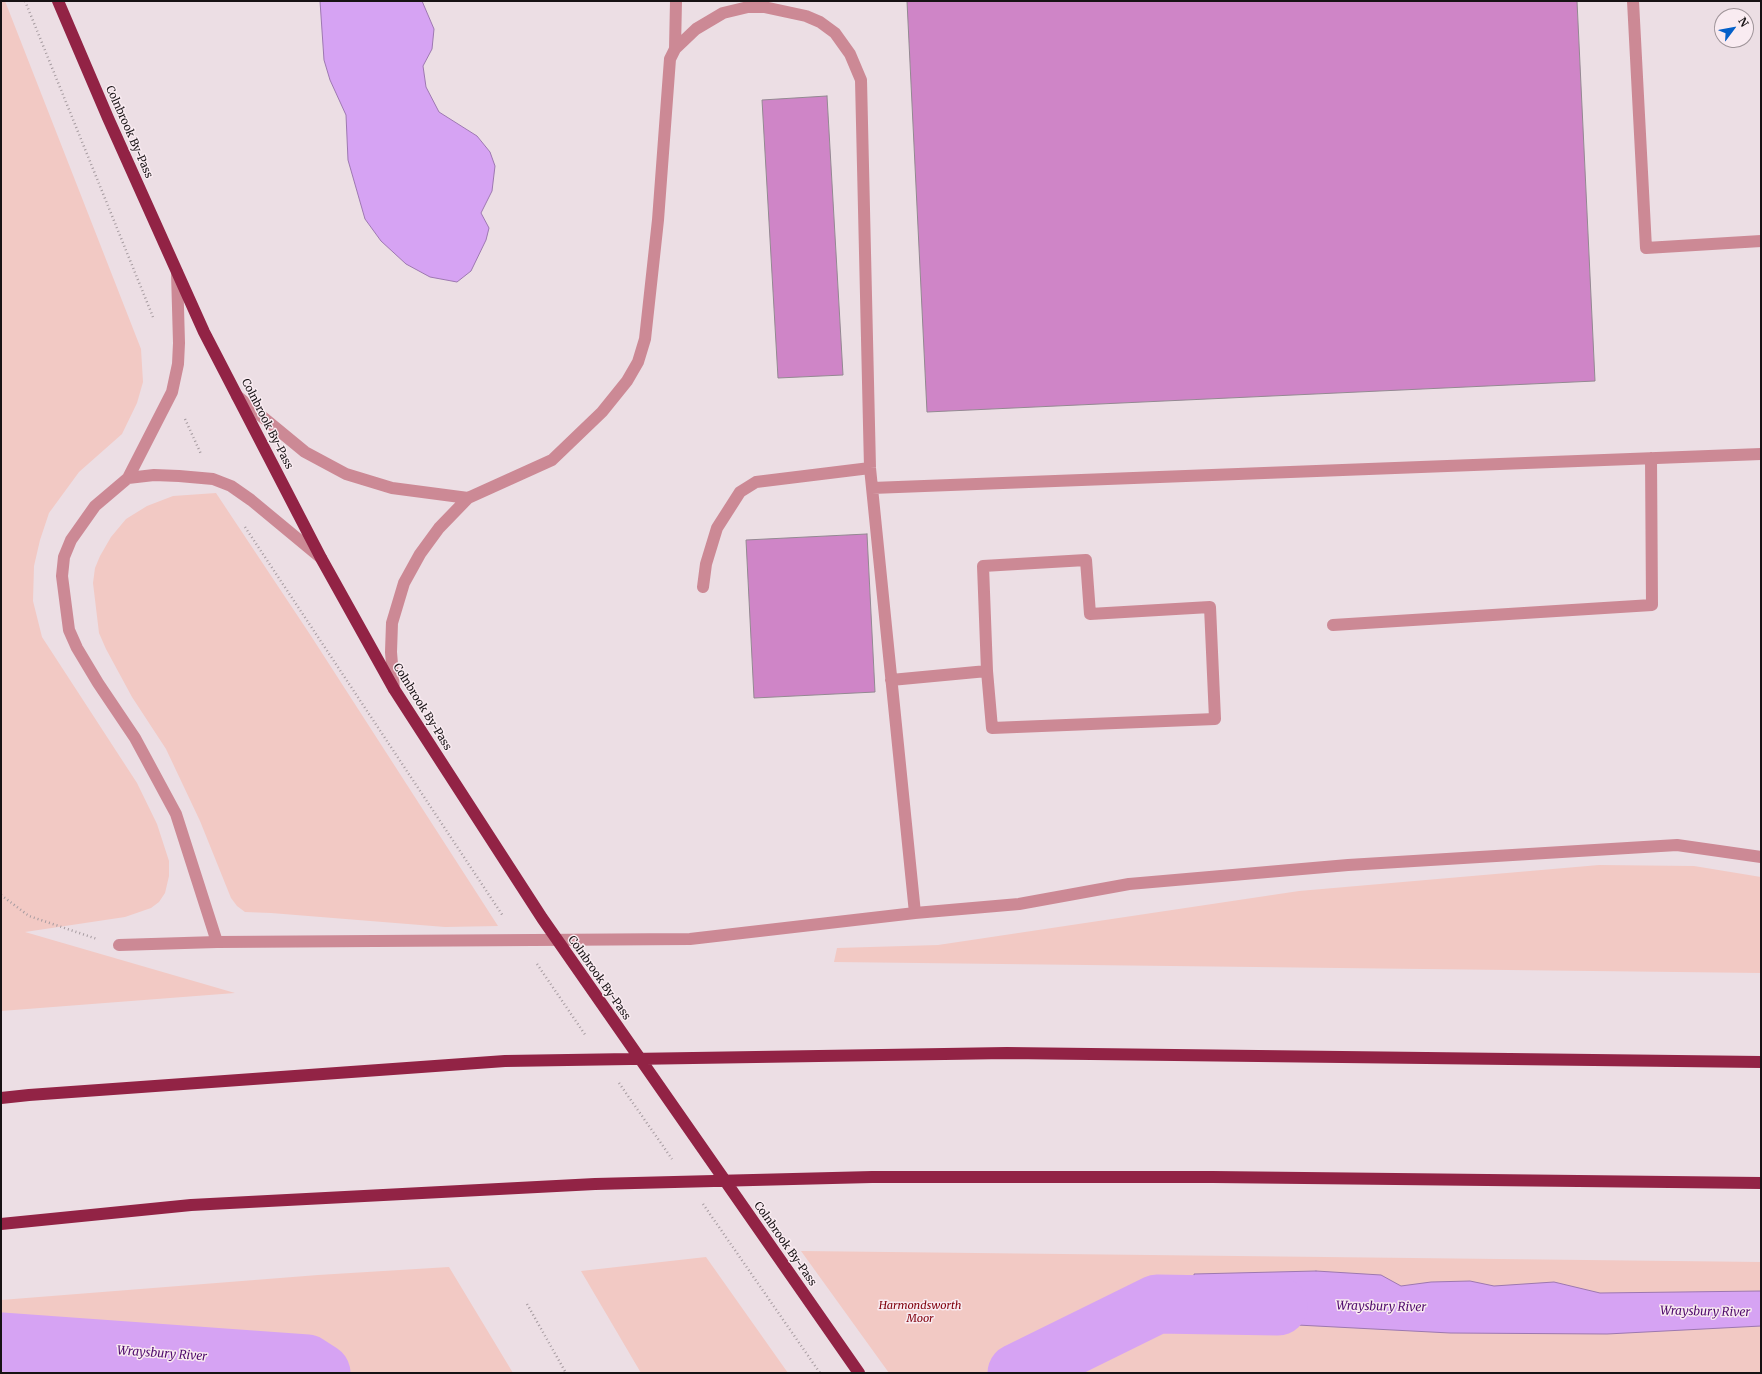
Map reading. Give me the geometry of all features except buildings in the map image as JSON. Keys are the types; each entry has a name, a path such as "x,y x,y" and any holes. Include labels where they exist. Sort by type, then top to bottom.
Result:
{"highway":[{"name":"Colnbrook By-Pass","path":"58,1 204,332 321,558 394,689 542,918 859,1373"},
{"path":"1,1098 29,1094 513,1061 1007,1053 1761,1062"},
{"path":"1,1224 214,1204 595,1184 872,1177 1237,1177 1761,1183"}],"street":[{"path":"675,50 676,1"},
{"path":"1632,1 1646,248 1761,241"},
{"path":"394,689 391,652 392,623 404,583 420,554 439,528 468,498 552,460 602,412 626,381 638,362 646,332 658,220 670,59 675,50 685,38 709,20 723,12 748,7 779,9 806,16 820,22 835,33 850,54 861,80 870,468 915,913"},
{"path":"177,272 179,343 172,392 128,478 95,506 74,534 64,557 62,576 69,630 77,648 98,683 135,738 176,814 217,942"},
{"path":"238,396 305,452 346,474 392,488 468,498"},
{"path":"872,488 1761,454"},
{"path":"1332,625 1652,605 1651,458"},
{"path":"703,587 706,564 717,528 740,492 756,482 870,468"},
{"path":"128,478 154,475 186,476 213,479 231,486 251,500 321,558"},
{"path":"1086,560 1090,614 1210,607 1215,719 992,728 987,671 983,566 1086,560"},
{"path":"891,680 987,671"},
{"path":"118,945 217,942 690,939 915,913 1019,904 1128,884 1348,865 1677,845 1761,857"}],"path":[{"path":"1,894 29,916 80,934 118,945"},
{"path":"532,958 591,1042"},
{"path":"618,1081 676,1166"},
{"path":"699,1198 820,1373"},
{"path":"527,1304 566,1373"}],"green space":[{"path":"1,1 5,1 141,349 143,382 137,403 122,434 79,472 49,513 40,540 34,566 33,601 42,637 137,783 157,824 169,861 169,876 165,893 159,902 151,908 125,917 25,932 235,993 1,1011"},
{"path":"216,493 311,636 498,926 445,927 245,912 237,906 231,898 200,821 166,749 132,697 106,649 99,633 93,583 95,568 100,556 111,537 126,519 147,506 173,496"},
{"path":"1599,865 1694,866 1761,877 1761,973 834,962 837,948 938,945 1299,891"},
{"name":"Harmondsworth Moor","path":"801,1251 1761,1262 1761,1373 889,1373"},
{"path":"706,1257 788,1373 641,1373 581,1271"},
{"path":"449,1267 513,1373 1,1373 1,1300 318,1275"}],"water":[{"path":"320,1 422,1 434,29 432,49 423,66 426,87 439,112 477,136 490,152 495,166 492,191 481,213 489,228 486,240 471,271 457,282 430,277 406,264 381,241 365,219 348,160 346,115 330,80 324,60"},
{"path":"1316,1271 1381,1275 1401,1286 1431,1282 1470,1281 1494,1286 1554,1282 1600,1293 1761,1291 1761,1326 1607,1334 1450,1333 1240,1322 1196,1323 1194,1274"}],"waterway":[{"name":"Wraysbury River","path":"1017,1373 1157,1304 1278,1306"},
{"name":"Wraysbury River","path":"1,1342 307,1364 321,1373"}]}
